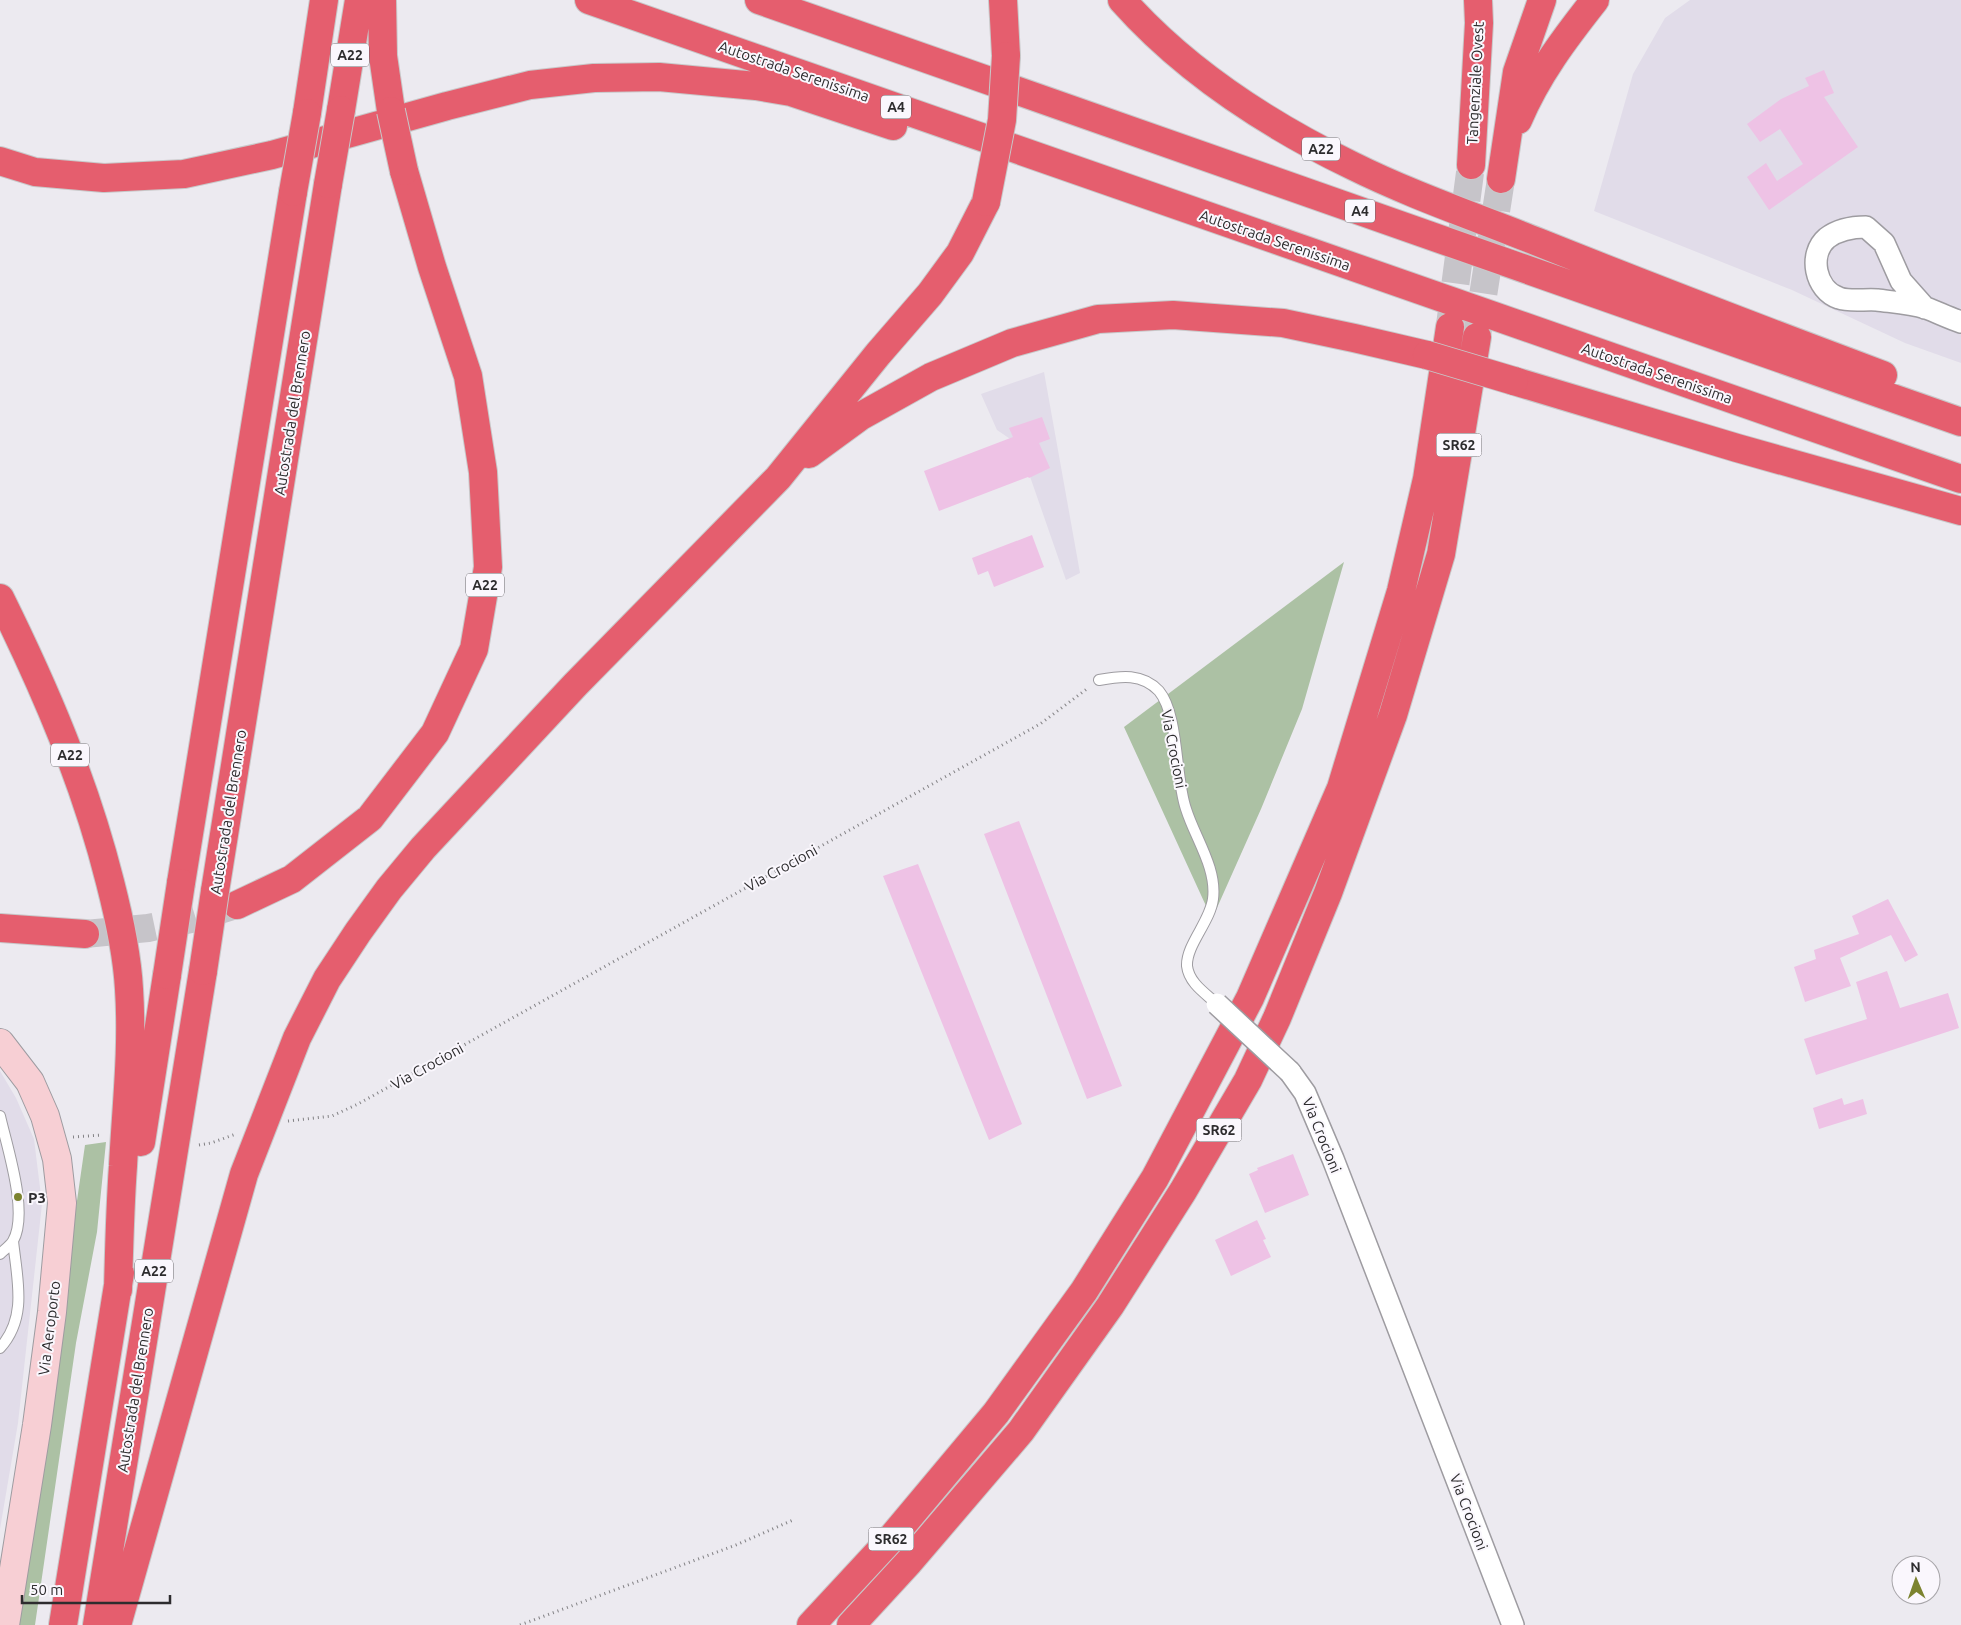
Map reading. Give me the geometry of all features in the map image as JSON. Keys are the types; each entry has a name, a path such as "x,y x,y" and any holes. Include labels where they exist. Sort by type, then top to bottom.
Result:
{"highway":[{"path":"312,71 316,0"},
{"name":"A22","path":"63,1625 324,0"},
{"name":"Autostrada del Brennero","path":"97,1625 203,971 226,898 328,184 359,0"},
{"name":"A22","path":"226,898 292,879 370,818 435,733 474,649 488,567 483,472 468,376 404,171 391,111 383,56 382,0"},
{"name":"Autostrada Serenissima","path":"589,0 1961,479"},
{"name":"A4","path":"760,0 1961,422"},
{"path":"117,1625 244,1174 297,1038 327,979 363,924 423,848 575,685 778,478 878,354 930,294 960,252 986,202 1002,120 1006,56 1003,0"},
{"name":"A22","path":"1122,0 1157,36 1215,83 1256,112 1353,166 1434,201 1734,319 1900,381 1961,412"},
{"name":"Tangenziale Ovest","path":"1471,165 1479,23 1478,0"},
{"path":"1501,179 1517,72 1542,0"},
{"path":"1505,151 1529,94 1559,46 1595,0"},
{"path":"0,161 35,172 104,178 184,174 272,155 530,84 594,78 659,77 723,82 791,92 1012,166 1202,214"},
{"path":"778,478 861,416 931,377 1012,343 1098,319 1173,315 1283,323 1426,355 1737,448 1961,512"},
{"name":"SR62","path":"812,1625 888,1542 996,1413 1084,1291 1156,1178 1250,998 1341,788 1401,591 1427,479 1450,327"},
{"name":"SR62","path":"851,1625 910,1562 1021,1431 1110,1306 1183,1191 1248,1080 1277,1018 1328,893 1393,715 1441,554 1477,337"},
{"name":"A22","path":"0,598 33,665 82,787 120,920 129,988 131,1066 122,1167 118,1290"},
{"path":"0,928 85,934"}],"street":[{"path":"1925,308 1901,280 1884,243 1866,227 1842,229 1825,240 1818,250 1816,262 1819,279 1838,298 1876,300 1925,308 1961,322"},
{"name":"Via Crocioni","path":"1217,1004 1290,1072 1305,1092 1333,1159 1513,1625"},
{"name":"Via Aeroporto","path":"0,1043 30,1082 45,1116 56,1159 62,1203 52,1312 37,1425 5,1625"}],"lane":[{"name":"Via Crocioni","path":"1099,680 1135,676 1148,682 1160,692 1170,714 1185,808 1212,875 1213,898 1210,914 1191,950 1187,965 1190,978 1217,1004"},
{"path":"0,1116 19,1203 18,1228 13,1241 0,1254"},
{"path":"0,1348 6,1342 16,1320 19,1305 13,1241"},
{"path":"0,1584 20,1527"}],"path":[{"name":"Via Crocioni","path":"284,1122 332,1116 358,1104 1040,724 1099,680"},
{"path":"193,1146 211,1143 233,1134"},
{"path":"51,1139 105,1135"},
{"path":"520,1625 736,1546 793,1520"}],"shaded area":[{"path":"1690,0 1961,0 1961,363 1905,343 1792,290 1594,211 1633,74 1665,18"},
{"path":"1044,372 1080,573 1066,580 1019,445 997,430 981,394"},
{"path":"0,1071 16,1098 34,1139 42,1204 18,1423 0,1529"}],"green space":[{"path":"1344,562 1302,709 1261,809 1212,919 1124,727"},
{"path":"106,1142 97,1232 76,1343 35,1625 16,1625 85,1145"}],"building":[{"path":"1824,70 1834,93 1824,97 1858,147 1769,210 1747,177 1766,163 1777,181 1803,164 1780,129 1760,142 1747,124 1781,99 1809,86 1805,78"},
{"path":"1042,417 1050,439 1039,443 1050,468 1029,478 939,511 924,471 1013,437 1009,428"},
{"path":"1032,535 1044,567 994,587 988,571 978,575 972,558"},
{"path":"1019,821 1122,1086 1087,1099 984,834"},
{"path":"918,864 1022,1124 989,1140 883,876"},
{"path":"1888,899 1918,955 1905,962 1891,935 1840,958 1851,986 1805,1002 1794,967 1816,959 1814,950 1859,934 1852,916"},
{"path":"1887,971 1900,1008 1948,993 1959,1028 1816,1075 1804,1039 1867,1019 1856,982"},
{"path":"1842,1098 1844,1105 1863,1099 1867,1114 1819,1129 1813,1108"},
{"path":"1293,1154 1309,1195 1265,1213 1249,1174 1258,1170 1257,1168"},
{"path":"1257,1220 1266,1239 1263,1240 1271,1257 1231,1276 1215,1240"}],"tunnel":[{"path":"1450,325 1471,165"},
{"path":"1477,335 1501,179"},
{"path":"85,934 148,928 191,919 233,906"}],"place":[{"name":"P3","path":"18,1197"}]}
